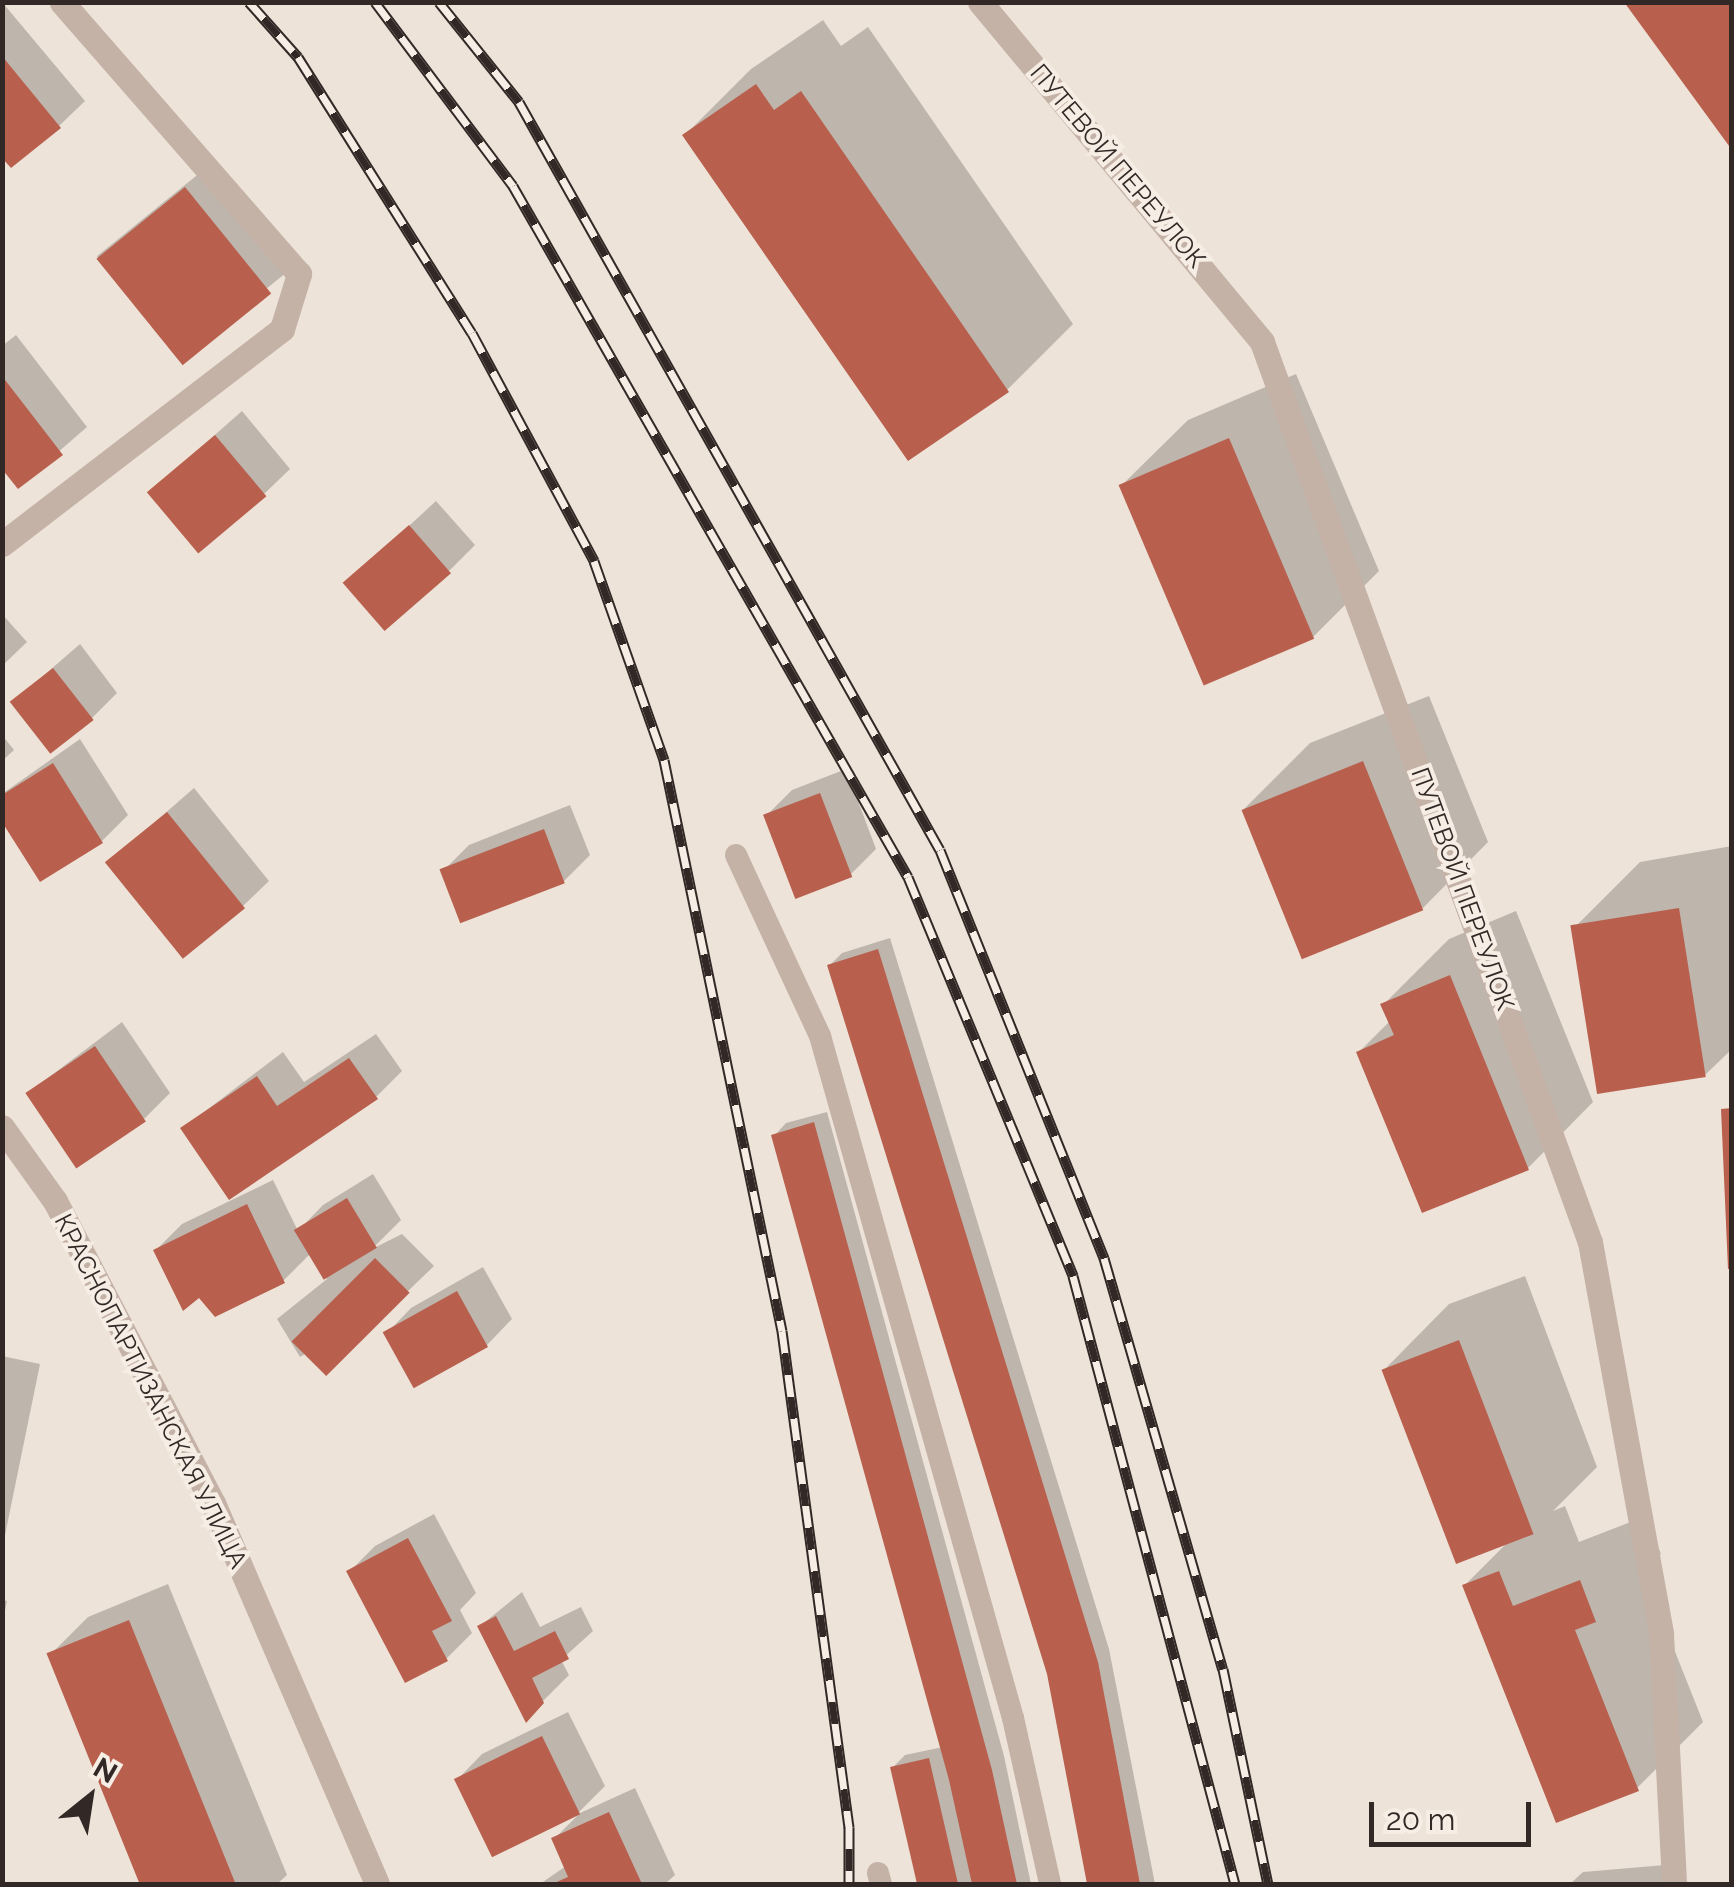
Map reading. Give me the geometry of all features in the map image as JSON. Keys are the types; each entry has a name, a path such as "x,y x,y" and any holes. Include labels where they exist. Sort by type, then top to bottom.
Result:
{"street":[{"path":"2,544 282,328 299,274 62,2"},
{"name":"ПУТЕВОЙ ПЕРЕУЛОК","path":"980,2 1262,342 1590,1242 1661,1634 1674,1884"},
{"name":"КРАСНОПАРТИЗАНСКАЯ УЛИЦА","path":"2,1127 55,1202 213,1504 377,1884"}],"lane":[{"path":"736,855 820,1036 1012,1718 1050,1884"}],"building":[{"path":"1624,2 1732,2 1732,150"},
{"path":"2,56 61,128 11,168 2,158"},
{"path":"756,84 774,110 801,91 1009,392 908,461 682,135"},
{"path":"185,187 271,293 183,365 96,259"},
{"path":"2,376 63,455 18,489 2,469"},
{"path":"215,435 266,496 198,553 147,492"},
{"path":"1229,438 1314,639 1204,686 1119,485"},
{"path":"409,525 451,573 385,631 343,583"},
{"path":"53,668 94,720 50,754 10,702"},
{"path":"1363,761 1423,910 1302,959 1242,810"},
{"path":"53,763 103,843 40,882 2,822 2,795"},
{"path":"820,793 852,877 795,899 763,815"},
{"path":"167,812 245,908 183,959 105,862"},
{"path":"544,829 565,883 460,923 439,869"},
{"path":"1679,908 1706,1077 1597,1094 1570,925"},
{"path":"878,949 1098,1662 1140,1884 1087,1884 1047,1674 827,965"},
{"path":"1450,975 1529,1170 1422,1213 1356,1052 1394,1035 1380,1004"},
{"path":"95,1046 146,1121 76,1168 25,1093"},
{"path":"349,1058 378,1099 229,1200 180,1128 257,1076 277,1106"},
{"path":"1732,1108 1732,1269 1728,1269 1721,1109"},
{"path":"814,1122 992,1770 1017,1884 972,1884 949,1780 771,1135"},
{"path":"347,1198 377,1248 324,1280 294,1230"},
{"path":"247,1204 285,1283 215,1317 199,1298 183,1311 153,1250"},
{"path":"375,1258 410,1293 326,1376 292,1341"},
{"path":"457,1291 488,1347 414,1388 383,1332"},
{"path":"1459,1340 1534,1534 1456,1564 1382,1370"},
{"path":"408,1538 452,1621 432,1631 448,1661 405,1683 346,1571"},
{"path":"1499,1571 1513,1606 1580,1580 1596,1622 1575,1630 1639,1791 1556,1823 1462,1585"},
{"path":"496,1616 514,1651 555,1631 569,1659 532,1678 544,1703 526,1723 477,1626"},
{"path":"129,1620 236,1884 140,1884 46,1653"},
{"path":"542,1736 580,1814 492,1857 454,1779"},
{"path":"929,1758 958,1884 917,1884 890,1767"},
{"path":"609,1812 642,1884 552,1884 568,1877 551,1838"}],"railway":[{"path":"249,2 298,57 472,333 594,561 664,760 782,1331 849,1827 849,1884"},
{"path":"375,2 513,186 908,877 1073,1276 1235,1884"},
{"path":"439,2 519,102 940,850 1104,1258 1223,1669 1268,1884"}]}
